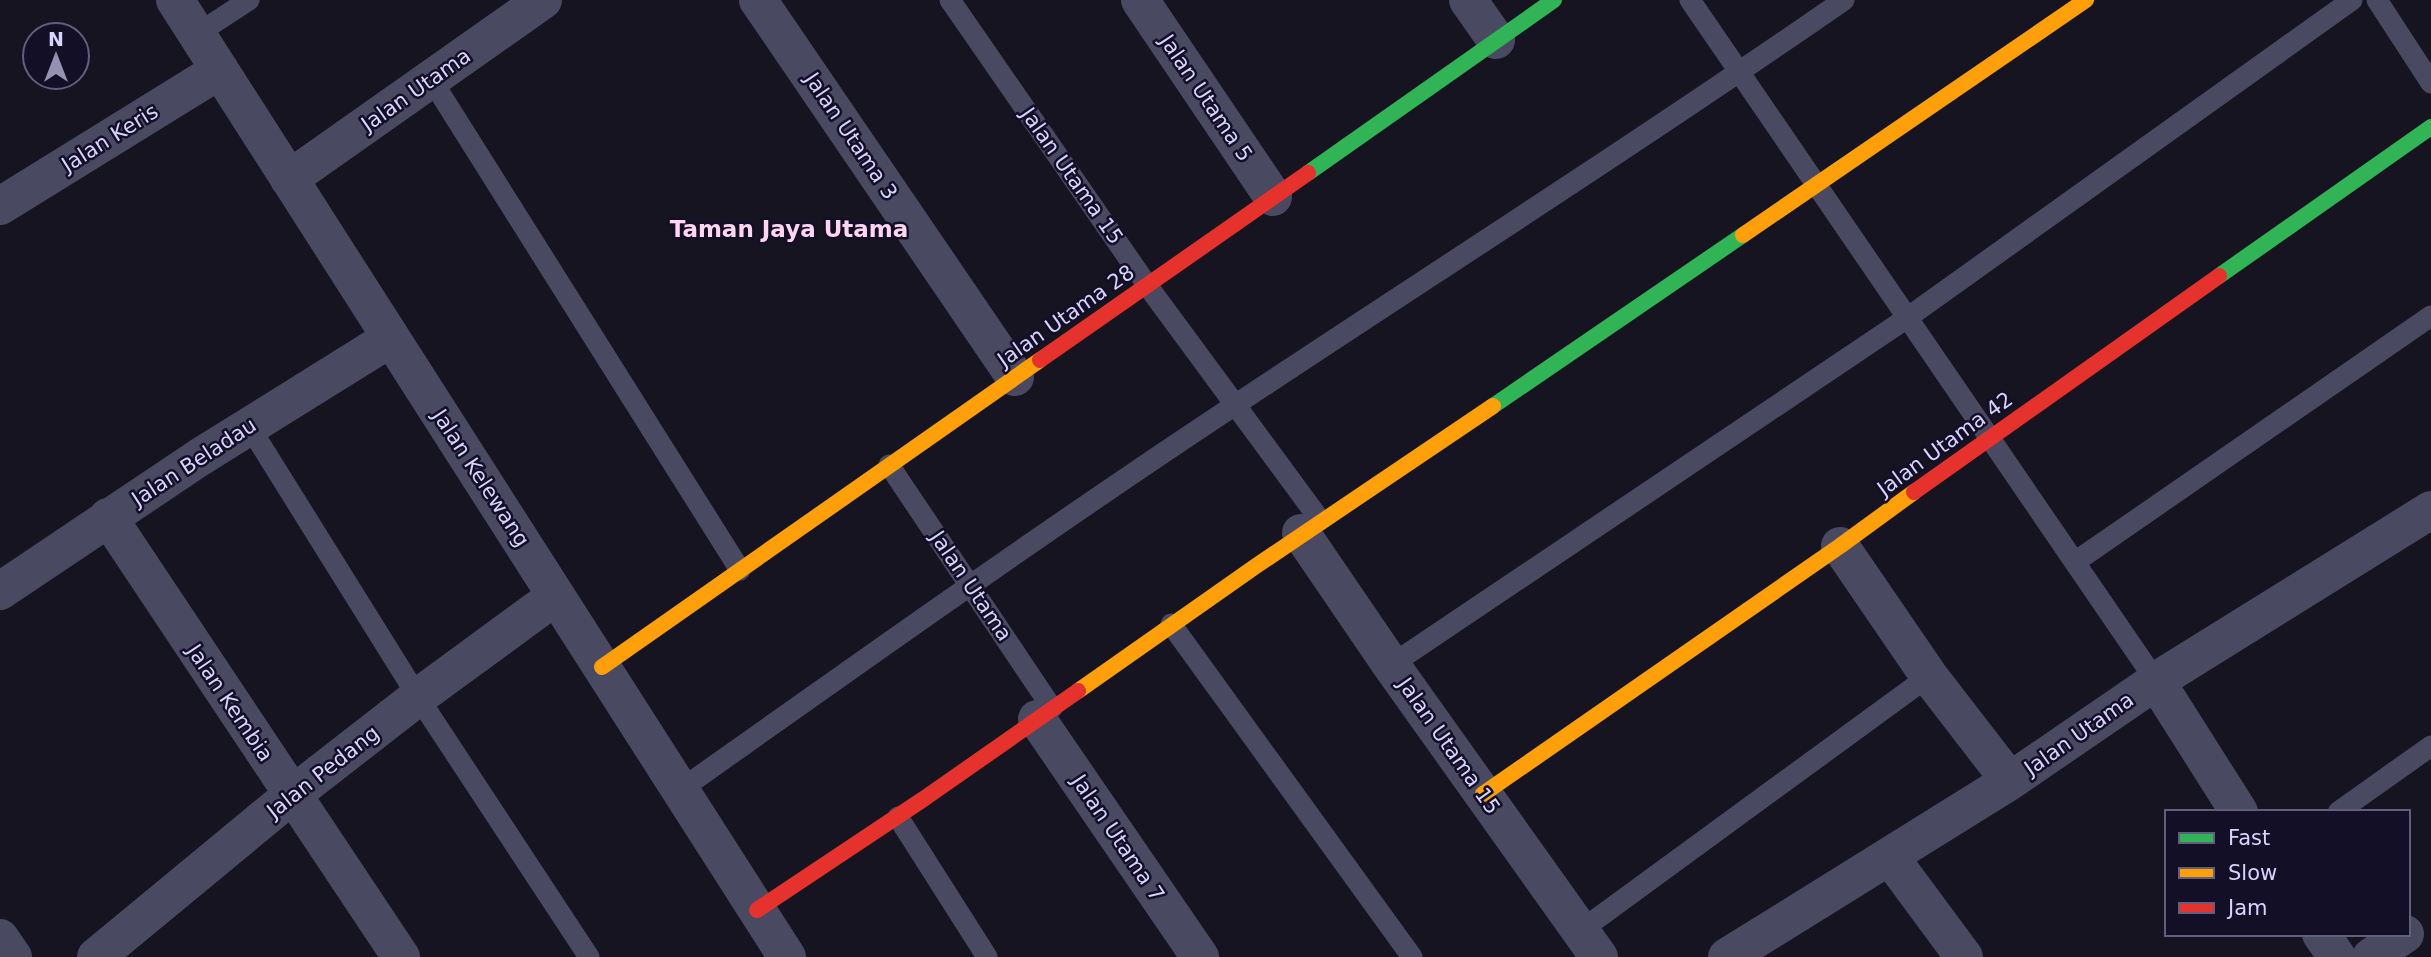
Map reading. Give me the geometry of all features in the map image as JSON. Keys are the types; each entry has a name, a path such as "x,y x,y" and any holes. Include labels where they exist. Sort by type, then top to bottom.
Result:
{"street":[{"name":"Jalan Kelewang","path":"175,0 787,957"},
{"name":"Jalan Utama","path":"289,179 543,0"},
{"name":"Jalan Utama 3","path":"758,0 1015,377"},
{"name":"Jalan Utama 5","path":"1140,0 1272,197"},
{"path":"1468,0 1496,40"},
{"name":"Jalan Utama 28","path":"602,667 1554,0"},
{"path":"757,910 898,817 1311,526 1424,453 2086,0"},
{"name":"Jalan Keris","path":"0,206 220,70"},
{"name":"Jalan Utama 42","path":"1483,794 1840,546 1989,437 2431,127"},
{"name":"Jalan Beladau","path":"0,591 108,517 391,338"},
{"name":"Jalan Utama","path":"1727,957 2010,781 2156,681 2431,510"},
{"name":"Jalan Kembia","path":"108,517 401,957"},
{"name":"Jalan Utama 15","path":"1311,526 1391,665 1589,944"},
{"path":"1840,546 1929,676 2010,781"},
{"name":"Jalan Pedang","path":"96,957 292,795 418,697 556,596"},
{"path":"2156,681 2238,810"},
{"name":"Jalan Utama 7","path":"1044,714 1200,957"},
{"path":"1890,857 1964,957"},
{"path":"2410,931 2431,916"},
{"path":"2322,936 2337,957"},
{"path":"2371,957 2402,936"},
{"path":"0,938 13,957"}],"lane":[{"path":"197,33 249,0"},
{"name":"Jalan Utama 15","path":"950,0 1147,285 1236,404 1311,526"},
{"path":"1690,0 2156,681"},
{"path":"680,790 970,584 1236,404 1739,73 1844,0"},
{"path":"1391,665 1907,318 2351,0"},
{"path":"2377,0 2431,83"},
{"path":"431,79 740,570"},
{"path":"2075,562 2431,316"},
{"path":"249,426 418,697 589,957"},
{"name":"Jalan Utama","path":"889,465 970,584 1044,714"},
{"path":"1171,624 1412,957"},
{"path":"1589,944 1929,676"},
{"path":"2341,810 2431,746"},
{"path":"898,817 987,957"}],"traffic: fast":[{"path":"1308,173 1554,0"},
{"path":"2219,276 2431,127"},
{"path":"1493,406 1743,235"}],"traffic: slow":[{"path":"1743,235 2086,0"},
{"path":"602,667 1040,360"},
{"path":"1078,691 1256,566 1493,406"},
{"path":"1483,794 1914,492"}],"traffic: jam":[{"path":"1040,360 1308,173"},
{"path":"1914,492 2219,276"},
{"path":"757,910 925,798 1078,691"}],"district":[{"name":"Taman Jaya Utama","path":"789,229"}]}
